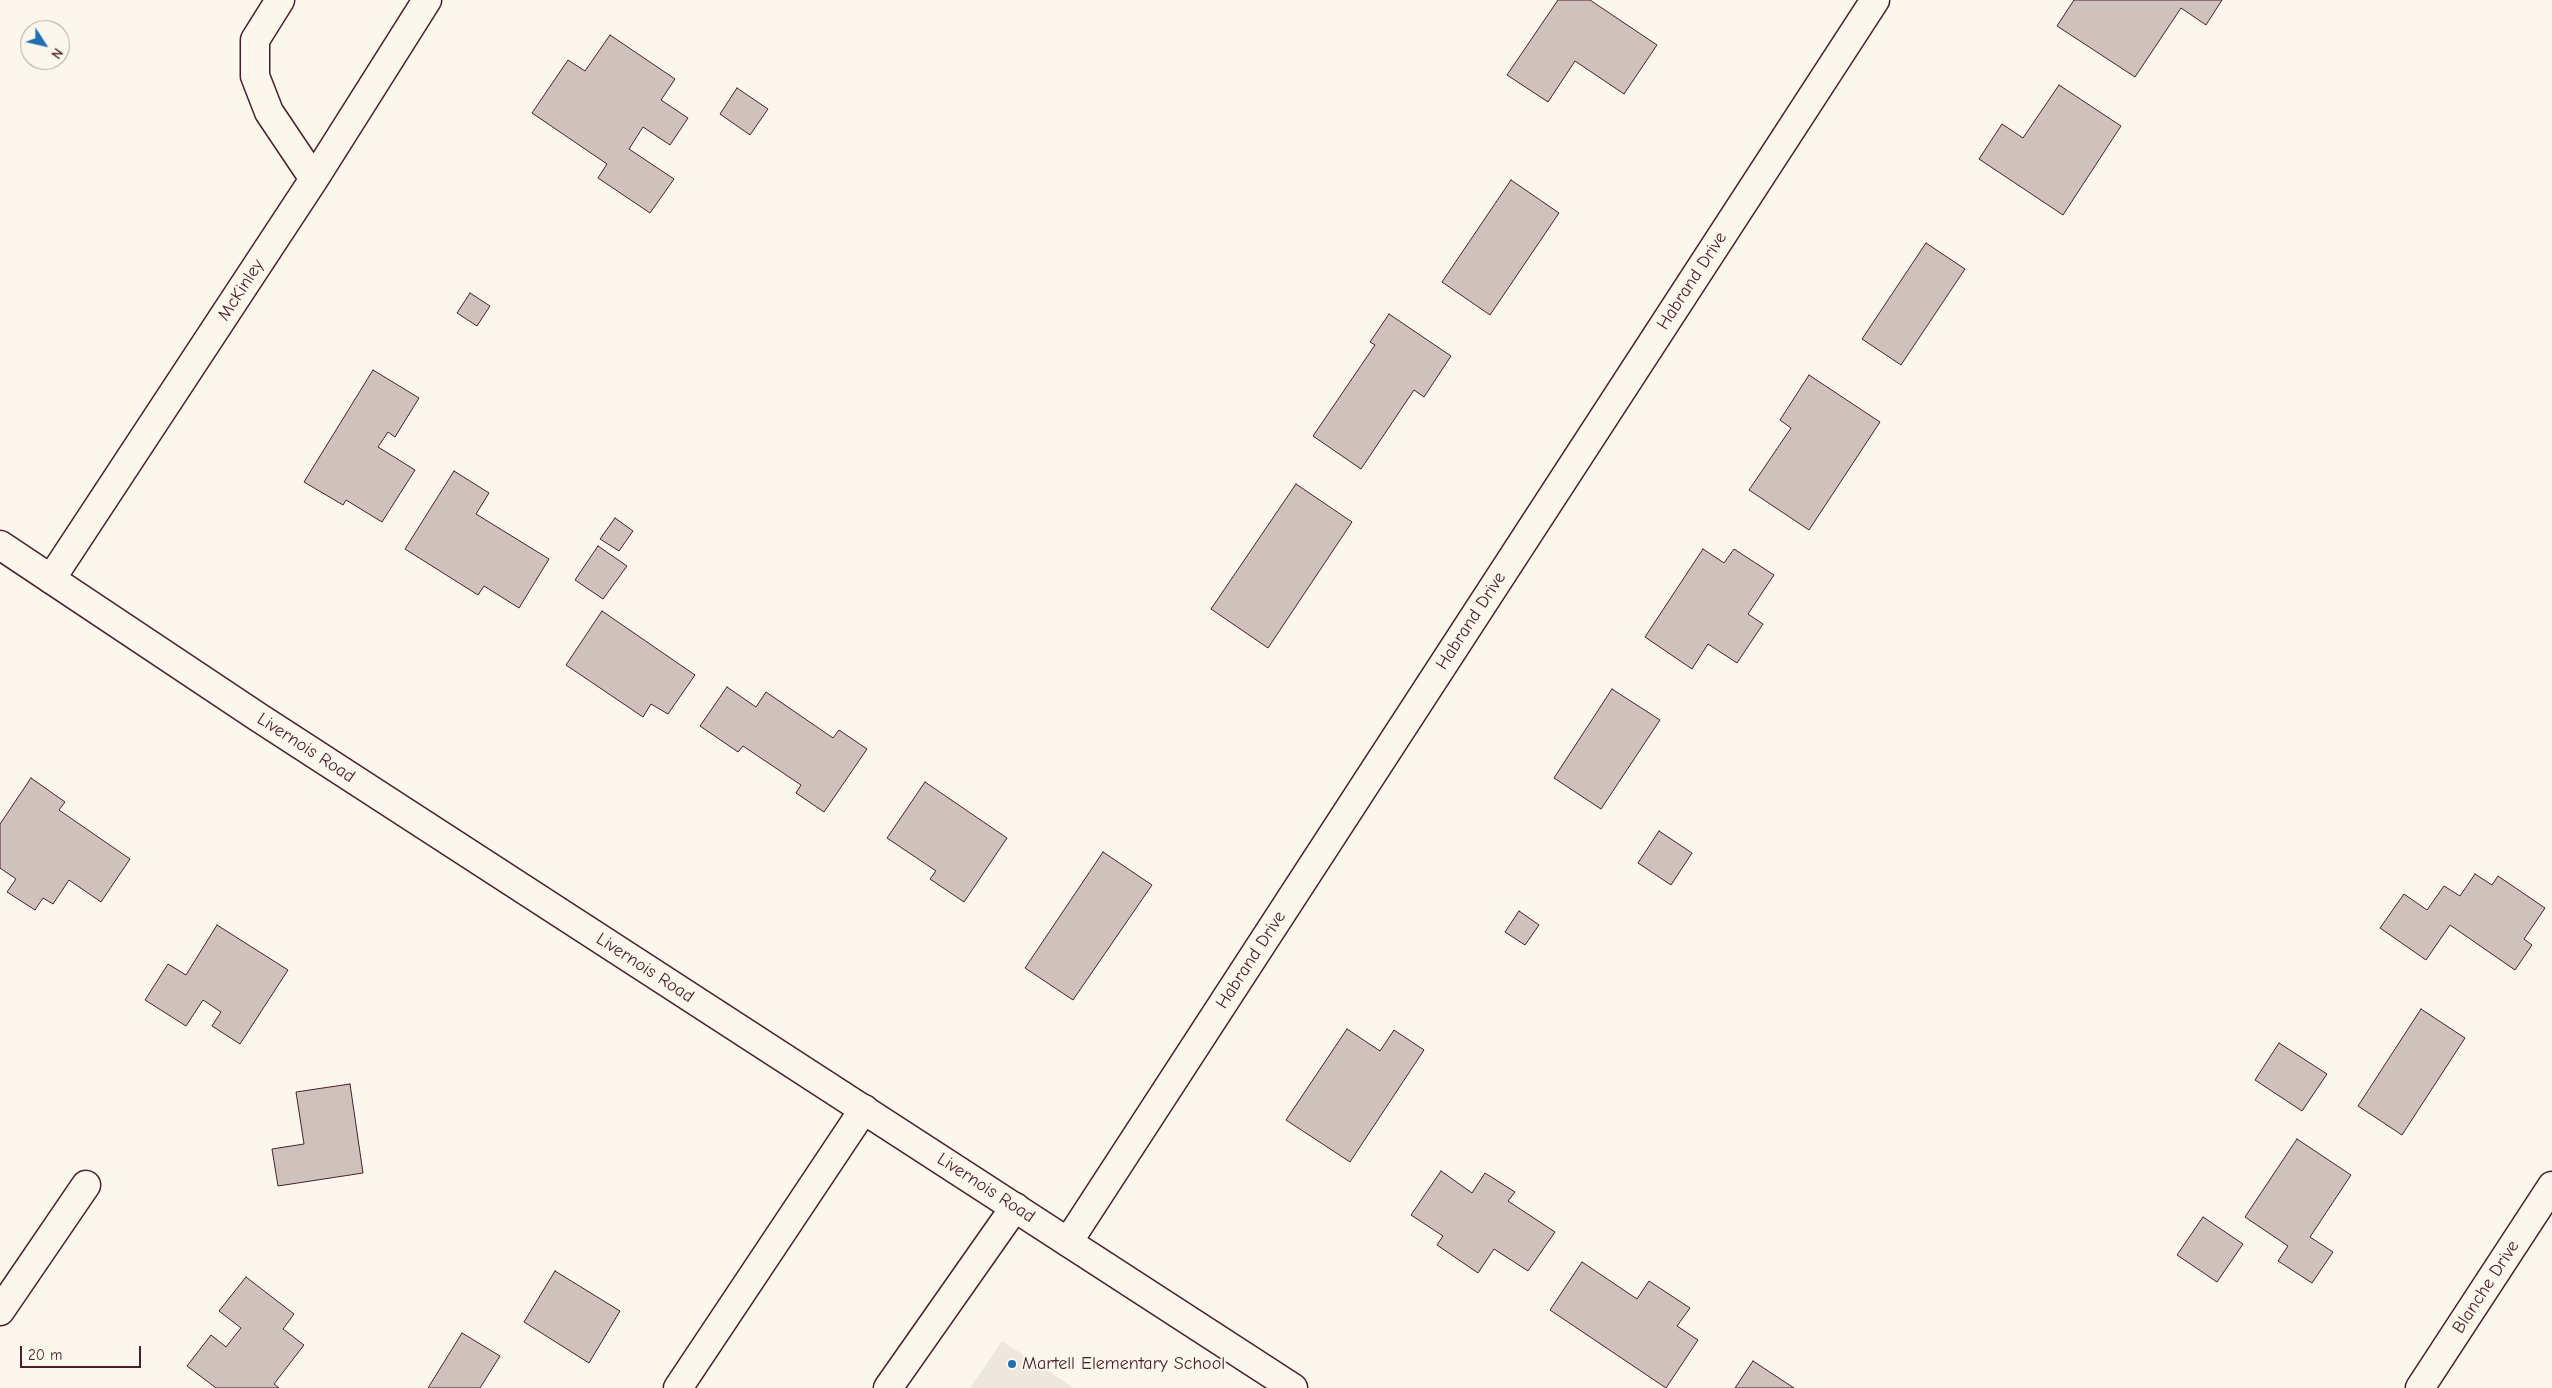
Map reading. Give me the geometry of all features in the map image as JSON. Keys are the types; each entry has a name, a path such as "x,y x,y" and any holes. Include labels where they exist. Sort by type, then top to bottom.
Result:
{"street":[{"path":"280,0 255,40 255,76 269,112 314,179"},
{"name":"McKinley","path":"51,579 314,179 427,0"},
{"name":"Habrand Drive","path":"1068,1242 1875,0"},
{"name":"Livernois Road","path":"0,545 258,717 1015,1207 1277,1384"},
{"path":"678,1388 864,1109"},
{"path":"0,1311 86,1185"},
{"name":"Blanche Drive","path":"2420,1388 2552,1186"},
{"path":"888,1388 1015,1207"}],"shaded area":[{"name":"Martell Elementary School","path":"1002,1341 1074,1388 970,1388"}],"building":[{"path":"1558,0 1590,0 1657,45 1624,94 1575,61 1548,102 1507,75"},
{"path":"2074,0 2222,0 2206,25 2181,8 2135,77 2057,26"},
{"path":"610,35 675,79 661,100 688,118 670,145 643,127 629,149 674,179 650,213 598,178 607,164 532,113 568,60 585,71"},
{"path":"2059,85 2121,126 2063,215 1979,159 2002,124 2023,138"},
{"path":"737,88 768,109 750,135 720,114"},
{"path":"1511,180 1559,213 1490,315 1442,282"},
{"path":"1926,243 1965,269 1901,365 1862,339"},
{"path":"470,293 490,306 477,326 457,313"},
{"path":"1389,314 1451,356 1424,397 1414,390 1361,469 1313,436 1375,345 1370,342"},
{"path":"373,370 419,398 395,437 388,432 378,447 415,470 382,522 346,500 343,505 304,482"},
{"path":"1809,375 1880,422 1809,530 1749,490 1791,428 1780,420"},
{"path":"454,471 489,493 476,514 549,559 519,608 484,586 478,595 405,549"},
{"path":"1296,484 1352,522 1268,648 1211,609"},
{"path":"615,518 633,531 619,551 600,539"},
{"path":"598,546 627,566 603,599 575,580"},
{"path":"1703,549 1724,563 1734,549 1774,575 1748,614 1763,624 1737,663 1708,644 1692,669 1645,637"},
{"path":"602,611 695,675 668,714 651,704 643,717 566,665"},
{"path":"727,687 756,707 766,692 833,738 839,730 867,749 824,812 796,793 801,785 743,746 738,752 700,726"},
{"path":"1612,689 1660,720 1601,809 1554,778"},
{"path":"31,778 65,802 59,810 130,859 101,902 69,880 53,904 43,898 35,910 7,892 16,879 0,868 0,824"},
{"path":"925,782 1007,838 964,902 930,879 936,871 887,838"},
{"path":"1659,831 1692,853 1671,885 1638,863"},
{"path":"1103,852 1152,885 1073,1000 1025,968"},
{"path":"2475,874 2492,885 2498,876 2545,908 2524,939 2532,945 2515,970 2450,925 2426,960 2380,928 2404,894 2427,910 2444,886 2460,896"},
{"path":"1519,911 1539,925 1525,945 1505,932"},
{"path":"217,925 288,970 240,1044 212,1026 221,1012 203,1000 186,1026 145,1000 168,964 186,975"},
{"path":"2421,1009 2465,1038 2402,1135 2358,1106"},
{"path":"1347,1029 1380,1051 1394,1030 1424,1050 1350,1162 1286,1120"},
{"path":"2279,1043 2327,1074 2302,1111 2255,1080"},
{"path":"350,1084 363,1173 278,1186 272,1149 304,1144 296,1092"},
{"path":"2297,1139 2351,1175 2310,1237 2333,1252 2312,1283 2278,1261 2288,1246 2245,1217"},
{"path":"1441,1171 1472,1193 1485,1173 1515,1192 1508,1201 1555,1232 1528,1271 1494,1249 1478,1273 1437,1245 1443,1236 1411,1215"},
{"path":"2203,1217 2243,1244 2217,1282 2177,1255"},
{"path":"1582,1262 1637,1299 1649,1281 1690,1308 1677,1326 1698,1340 1666,1388 1550,1310"},
{"path":"555,1271 620,1311 589,1363 524,1322"},
{"path":"246,1277 294,1314 283,1329 304,1345 274,1384 279,1388 216,1388 187,1366 211,1335 226,1347 241,1328 219,1311"},
{"path":"462,1333 500,1356 480,1388 428,1388"},
{"path":"1753,1361 1794,1388 1735,1388"}],"place":[{"name":"Martell Elementary School","path":"1012,1364"}]}
